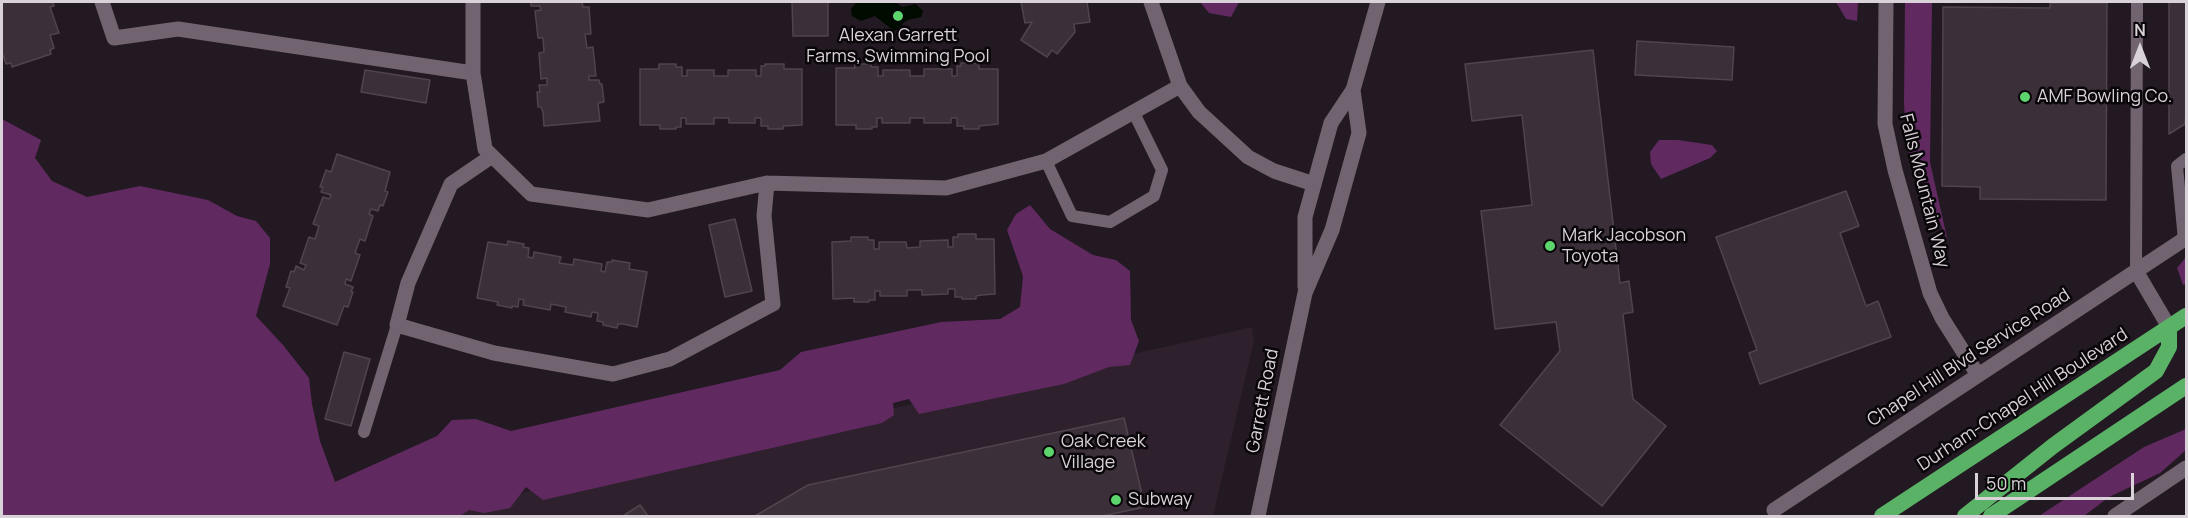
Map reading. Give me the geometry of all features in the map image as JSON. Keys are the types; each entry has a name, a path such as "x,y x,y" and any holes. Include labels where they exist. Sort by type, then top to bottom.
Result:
{"highway":[{"name":"Durham-Chapel Hill Boulevard","path":"1882,516 2187,315"},
{"path":"1965,516 2053,446 2156,370 2169,347 2169,327"},
{"path":"1991,516 2187,386"}],"street":[{"path":"102,2 114,38 178,29 473,73"},
{"path":"473,2 473,73 485,149 531,194 648,210 768,183 946,188 1046,161 1180,86"},
{"path":"1151,2 1180,86 1199,112 1248,156 1274,171 1314,184"},
{"name":"Garrett Road","path":"1305,293 1305,217 1331,123 1353,90 1378,2"},
{"name":"Falls Mountain Way","path":"1886,2 1885,124 1895,170 1930,293 1942,318 1978,375"},
{"name":"Garrett Road","path":"1258,516 1305,293 1332,230 1359,133 1353,90"},
{"path":"492,156 451,184 408,283 397,325 494,353 613,374 670,359 773,304 764,216 768,183"},
{"name":"Chapel Hill Blvd Service Road","path":"1774,510 2185,239"},
{"path":"2136,271 2169,327"},
{"path":"2115,516 2187,468"}],"lane":[{"path":"2136,271 2137,2"},
{"path":"1046,161 1072,216 1110,222 1154,196 1162,170 1133,111"},
{"path":"2185,239 2176,166 2187,159"},
{"path":"364,432 397,325"}],"shaded area":[{"name":"Alexan Garrett Farms, Swimming Pool","path":"895,2 902,7 916,4 923,11 921,17 908,20 901,28 894,31 875,16 861,21 852,16 851,9 856,3"},
{"path":"1200,2 1239,2 1231,17 1209,13"},
{"path":"1836,2 1858,2 1857,21 1846,19"},
{"path":"1905,2 1932,2 1930,162 1948,242 1906,146"},
{"path":"2,119 41,140 35,158 52,181 87,197 140,186 208,200 237,216 256,221 270,238 270,264 256,316 309,378 320,441 335,482 437,436 452,420 476,419 511,431 780,370 801,352 941,322 1000,319 1020,307 1023,276 1007,230 1016,214 1030,205 1050,229 1093,255 1116,260 1130,271 1131,320 1139,341 1130,365 1109,367 1064,384 919,414 909,399 893,403 894,415 882,423 543,500 526,487 510,508 484,513 469,510 460,516 2,516"},
{"path":"1659,140 1712,145 1717,151 1710,158 1661,179 1651,164 1650,152"},
{"path":"2186,257 2186,284 2183,285 2177,268"},
{"path":"1252,327 1254,341 1213,516 418,516"},
{"path":"2186,429 2186,450 2160,473 2109,497 2084,516 2039,516 2144,447"}],"building":[{"path":"2,2 53,2 54,6 50,7 59,33 50,35 54,48 50,50 51,54 12,67 11,63 6,64 2,52"},
{"path":"531,2 582,2 583,7 589,7 591,34 585,34 587,48 593,47 596,76 589,76 589,80 599,80 602,84 604,102 598,103 600,121 544,126 543,112 541,107 538,107 537,92 540,92 539,85 547,85 547,78 541,79 539,53 544,52 543,38 538,38 535,11 541,10 540,6 531,6"},
{"path":"792,2 828,2 828,36 793,36"},
{"path":"1021,2 1087,2 1090,22 1074,24 1075,32 1057,54 1052,50 1047,57 1021,40 1032,22 1025,23"},
{"path":"2169,2 2186,2 2186,112 2185,124 2169,134"},
{"name":"AMF Bowling Co.","path":"2050,3 2107,3 2106,200 1980,199 1980,187 1942,186 1943,7 2050,8"},
{"path":"1637,41 1734,47 1732,80 1635,75"},
{"name":"Mark Jacobson Toyota","path":"1593,50 1620,283 1629,281 1633,312 1623,314 1633,399 1666,426 1602,506 1500,425 1560,351 1556,322 1495,329 1481,211 1532,205 1522,115 1472,121 1465,64"},
{"path":"961,63 979,63 979,69 998,69 998,124 979,126 979,129 964,129 964,126 957,126 957,118 951,118 951,123 924,123 924,118 910,118 910,123 882,123 882,118 877,118 877,127 872,127 872,129 856,129 856,125 836,125 836,68 855,68 855,64 871,64 871,67 878,67 878,76 883,76 883,70 910,70 910,76 924,76 924,69 952,69 952,76 957,76 957,66 961,66"},
{"path":"659,64 676,64 676,67 682,67 682,76 687,76 687,70 714,70 714,76 728,76 728,70 756,70 756,76 761,76 761,66 765,64 784,64 784,69 802,69 802,125 768,129 768,126 761,126 761,118 755,118 755,123 729,123 729,118 714,118 714,124 686,124 686,118 681,118 681,127 676,127 676,129 660,129 660,125 640,125 640,69 659,69"},
{"path":"365,70 430,80 426,103 361,92"},
{"path":"337,154 390,172 385,191 388,192 383,206 380,205 378,211 371,209 369,214 373,216 365,241 360,239 355,253 360,255 351,281 346,279 345,284 353,287 351,292 353,292 348,307 344,306 337,325 283,306 290,288 286,287 291,271 294,272 296,266 304,270 306,265 300,263 309,237 315,239 319,226 313,224 323,197 329,199 331,195 321,192 323,187 320,187 326,170 331,172"},
{"path":"1846,191 1859,226 1840,233 1866,306 1878,301 1891,337 1760,384 1749,353 1757,350 1716,237"},
{"path":"735,219 752,291 725,297 709,225"},
{"path":"958,234 976,234 976,239 994,239 995,294 976,296 976,299 962,299 962,297 955,297 955,289 948,289 948,294 922,295 922,290 907,290 907,296 880,296 880,291 875,291 875,300 869,300 869,302 854,302 854,298 833,299 832,242 851,241 851,237 868,237 868,240 874,240 874,249 879,249 879,242 906,242 907,248 920,247 920,241 948,240 948,247 953,247 953,237 958,237"},
{"path":"508,241 524,244 523,247 529,248 528,257 533,258 534,252 561,257 559,263 573,265 574,259 602,264 601,271 605,272 607,262 612,262 612,260 630,263 629,269 647,272 637,327 618,324 617,328 603,325 603,322 597,321 598,313 592,312 591,317 565,312 566,307 551,304 550,310 523,305 524,300 519,299 518,307 512,306 512,308 497,305 498,302 477,298 488,242 507,245"},
{"path":"344,352 370,359 351,426 325,419"},
{"name":"Oak Creek Village","path":"1124,418 1145,507 1102,516 755,516 808,485"},
{"path":"640,505 648,516 623,516"}],"place":[{"name":"Alexan Garrett Farms, Swimming Pool","path":"898,16"},
{"name":"AMF Bowling Co.","path":"2025,97"},
{"name":"Mark Jacobson Toyota","path":"1550,246"},
{"name":"Oak Creek Village","path":"1049,452"},
{"name":"Subway","path":"1116,500"}]}
